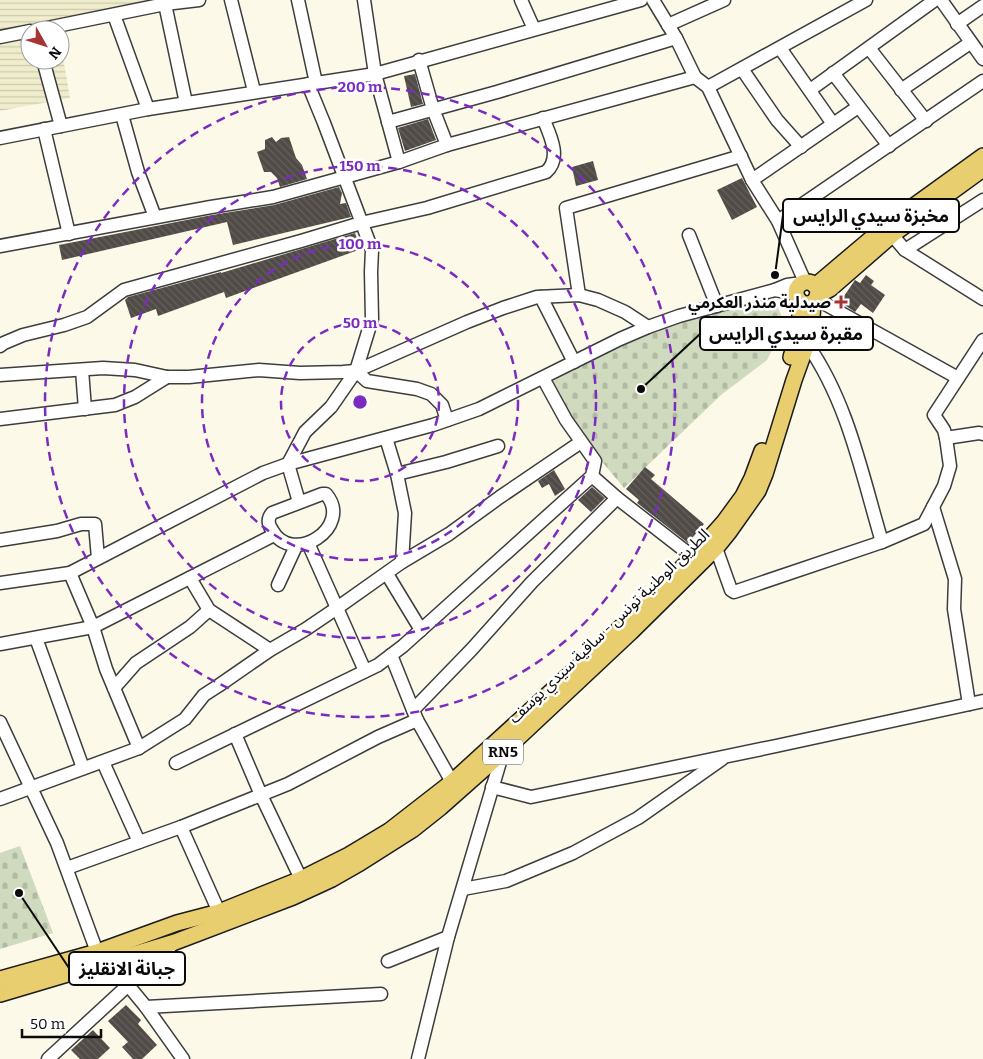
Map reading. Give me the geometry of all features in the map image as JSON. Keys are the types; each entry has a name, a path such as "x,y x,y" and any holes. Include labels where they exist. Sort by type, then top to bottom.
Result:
{"main road":[{"path":"808,293 886,226 983,156"},
{"path":"808,293 830,289 892,235 983,169"},
{"name":"الطريق الوطنية تونس - ساقية سيدي يوسف","path":"0,994 174,942 293,897 332,879 360,863 412,830 441,807 632,632 716,548 758,491 766,474 812,325 808,293"},
{"name":"الطريق الوطنية تونس - ساقية سيدي يوسف","path":"0,980 97,952 177,923 218,912 301,879 349,855 382,835 452,782 600,647 693,558 724,522 743,496 752,478 768,434 798,337 808,293"}],"street":[{"path":"70,24 166,4 199,0"},
{"path":"231,0 254,91"},
{"path":"298,0 312,84 324,123 372,250 372,319 356,371 331,407 305,432 288,464 299,502"},
{"path":"364,0 375,74 399,162"},
{"path":"520,0 534,29"},
{"path":"0,138 122,115 148,108 375,74 641,0"},
{"path":"653,0 676,38 695,77 708,87 752,180 778,221 808,293"},
{"path":"668,25 724,0"},
{"path":"708,87 866,0"},
{"path":"810,90 935,0"},
{"path":"941,0 983,59"},
{"path":"166,4 186,103"},
{"path":"957,24 983,6"},
{"path":"114,15 148,108"},
{"path":"0,37 20,33"},
{"path":"388,122 497,92 676,38"},
{"path":"901,90 970,43"},
{"path":"780,48 833,124"},
{"path":"869,48 926,121"},
{"path":"420,60 433,109 447,146"},
{"path":"742,69 777,120 801,147"},
{"path":"46,70 61,126"},
{"path":"833,73 889,146"},
{"path":"0,246 273,197 399,162 543,118 695,77"},
{"path":"778,221 983,81"},
{"path":"752,180 858,107"},
{"path":"122,115 138,172 155,217"},
{"path":"0,346 23,335 87,317 124,290 361,223 426,208 546,172 552,168 555,159 552,142 543,118"},
{"path":"44,129 69,234"},
{"path":"579,295 566,208 741,156"},
{"path":"905,250 983,200"},
{"path":"689,234 717,306"},
{"path":"892,235 905,250 983,299"},
{"path":"0,583 70,573 249,480 288,464 386,438 479,409 648,327 679,316 787,285 808,293 958,378"},
{"path":"0,375 103,368 135,370 167,377 189,377 258,370 300,373 356,371 467,322 523,301 541,297 579,295 598,300 625,312 648,327"},
{"path":"541,297 574,362"},
{"path":"716,548 731,590 734,592 882,542 924,524 944,486 950,466 944,430 934,415 983,340"},
{"path":"807,344 820,363 851,434 882,542"},
{"path":"82,370 85,409"},
{"path":"356,371 367,381 417,389 431,394 442,405 447,420"},
{"path":"0,419 115,405 135,397 167,377"},
{"path":"176,762 378,665 421,630 592,476 595,461 566,420 543,378"},
{"path":"946,438 983,434"},
{"path":"386,438 397,474 405,513 402,562"},
{"path":"0,799 139,748 185,720 204,696 270,650 306,629 402,562 449,534 581,442"},
{"path":"397,474 446,462 498,446"},
{"path":"592,476 693,558"},
{"path":"278,585 302,544 324,532 331,524 334,516 333,508 326,494 278,510 268,517 268,524 274,535 280,540 302,544"},
{"path":"67,868 181,827 296,780 378,737 415,715 532,582 617,498"},
{"path":"933,507 955,579 954,609 969,704"},
{"path":"0,540 57,531 81,524 95,524 98,558"},
{"path":"0,644 93,627 274,535"},
{"path":"302,544 337,608 365,671"},
{"path":"70,573 93,627 106,669 139,748"},
{"path":"387,574 421,630"},
{"path":"190,578 209,610 270,650"},
{"path":"114,688 136,663 190,628 209,610"},
{"path":"36,638 83,768"},
{"path":"391,655 415,715 452,782"},
{"path":"492,788 531,796 726,757 983,701"},
{"path":"0,722 57,843 97,952"},
{"path":"235,734 261,795 301,879"},
{"path":"418,1059 448,937 503,752"},
{"path":"463,889 506,881 573,853 638,818 726,757"},
{"path":"102,762 139,842"},
{"path":"181,827 218,912"},
{"path":"388,962 448,937"},
{"path":"56,1056 127,984 174,942"},
{"path":"127,984 183,1059"},
{"path":"146,1007 382,994"}],"shaded area":[{"path":"0,0 165,0 70,21 20,20 20,70 65,70 70,98 0,111"}],"green space":[{"path":"772,294 785,324 767,360 721,395 624,488 568,421 549,383 651,329"},
{"path":"20,846 53,933 0,949 0,853"}],"building":[{"path":"415,74 423,104 411,107 404,76"},
{"path":"428,119 436,140 405,151 398,128"},
{"path":"272,137 276,142 281,138 289,137 296,158 302,165 307,179 280,187 277,178 271,172 264,172 257,152 265,149 265,140"},
{"path":"593,161 598,180 576,186 572,167"},
{"path":"742,178 757,207 732,220 717,190"},
{"path":"339,187 342,193 340,204 346,203 351,217 233,245 227,222 62,260 59,245 212,215 274,205"},
{"path":"355,233 361,249 226,298 224,292 158,316 156,309 131,318 125,300 128,297 221,273"},
{"path":"866,275 874,281 871,285 885,295 873,313 861,304 855,312 840,302 855,280 860,283"},
{"path":"645,467 655,475 651,479 704,524 688,543 637,503 639,500 626,489"},
{"path":"554,470 565,489 555,496 549,484 542,488 538,481"},
{"path":"592,487 605,498 591,512 578,500"},
{"path":"126,1005 141,1020 138,1024 157,1045 142,1059 133,1059 122,1047 128,1042 108,1021"},
{"path":"93,1030 110,1048 98,1059 80,1059 71,1050"}],"place":[{"name":"مخبزة سيدي الرايس","path":"775,275"},
{"name":"صيدلية منذر العكرمي","path":"841,302"},
{"name":"مقبرة سيدي الرايس","path":"641,389"},
{"name":"جبانة الانقليز","path":"19,893"}]}
